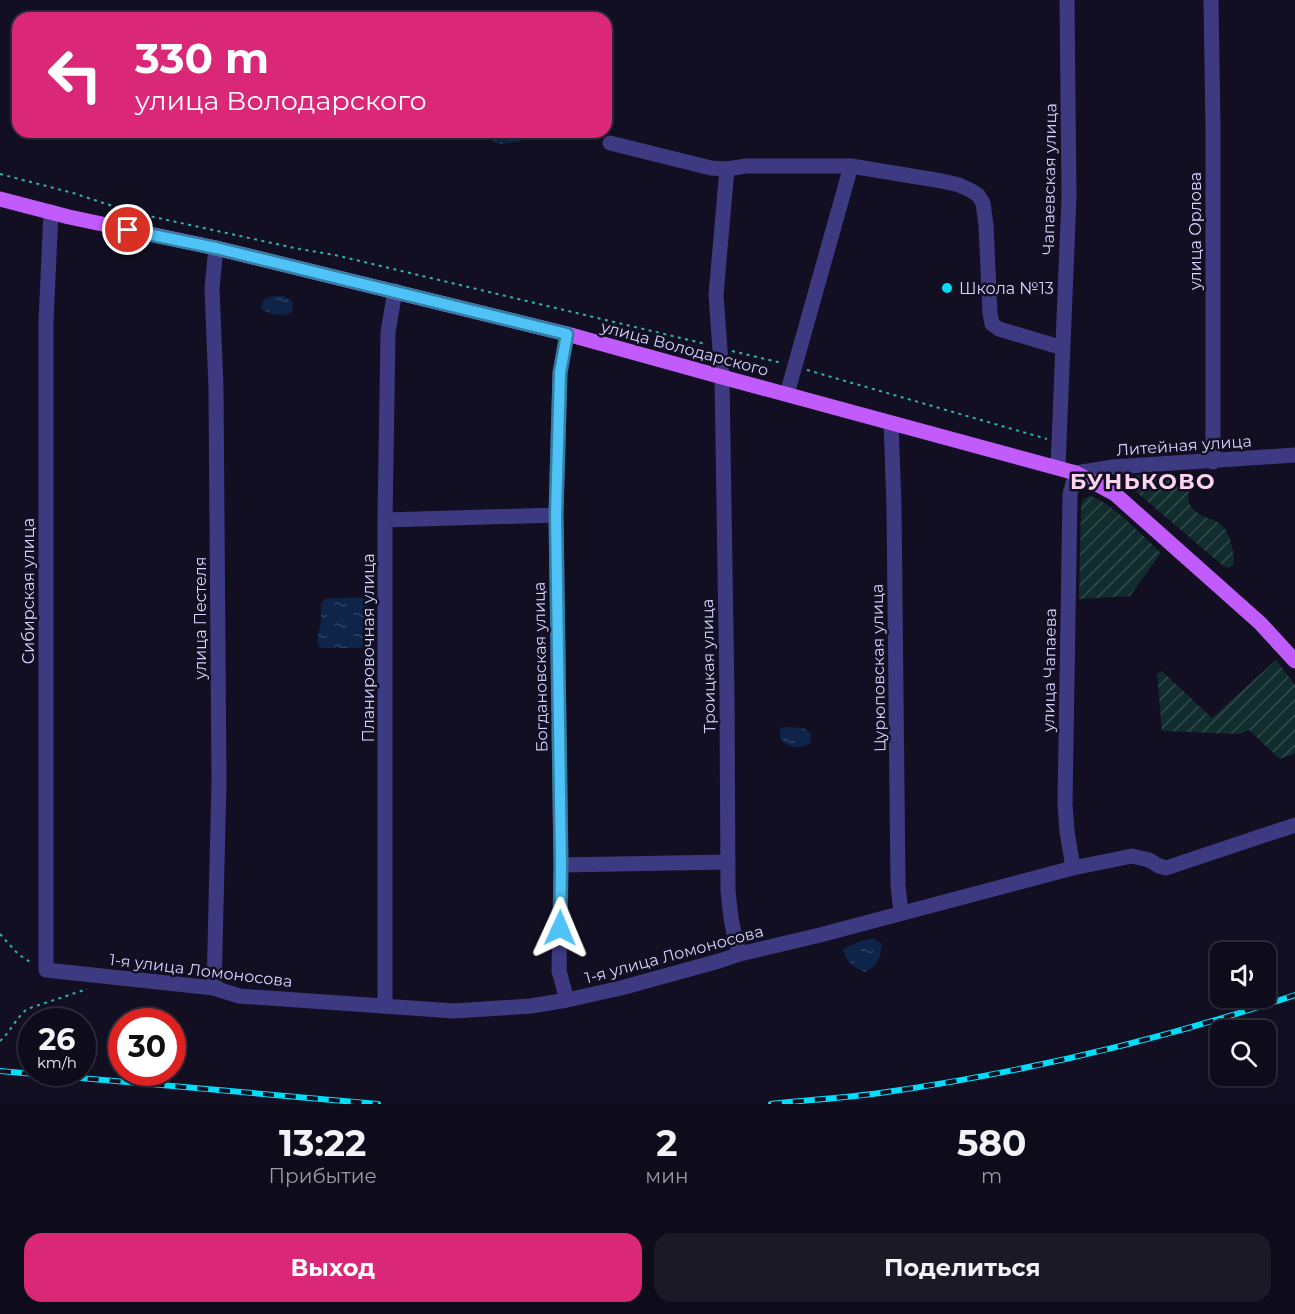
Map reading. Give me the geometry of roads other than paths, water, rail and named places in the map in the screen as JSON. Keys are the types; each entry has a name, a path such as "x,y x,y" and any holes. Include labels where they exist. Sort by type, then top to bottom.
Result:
{"main road":[{"name":"улица Володарского","path":"0,199 216,248 567,334 1076,473 1115,494 1260,623 1295,662"}],"street":[{"name":"Чапаевская улица","path":"1058,467 1069,197 1067,0"},
{"name":"улица Орлова","path":"1211,0 1213,462"},
{"path":"610,143 711,168 851,166 965,187 978,195 983,203 992,324 999,329 1063,348"},
{"path":"787,394 851,166"},
{"name":"Троицкая улица","path":"727,168 716,295 722,377 727,862 730,919 740,954"},
{"name":"Сибирская улица","path":"46,970 45,321 51,212"},
{"name":"улица Пестеля","path":"214,988 219,770 216,388 212,288 216,248"},
{"name":"Планировочная улица","path":"385,1006 388,332 395,291"},
{"name":"Богдановская улица","path":"567,334 560,373 556,514 561,865 559,971 567,1000"},
{"name":"Цурюповская улица","path":"891,423 898,885 902,913"},
{"name":"Литейная улица","path":"1076,473 1113,467 1295,455"},
{"name":"улица Чапаева","path":"1073,868 1065,804 1070,495 1076,473"},
{"path":"386,520 556,514"},
{"name":"1-я улица Ломоносова","path":"46,970 214,988 239,996 454,1011 531,1006 621,988 740,954 1073,868 1132,856 1149,860 1166,868 1295,825"},
{"path":"561,865 727,862"}],"water":[{"path":"486,138 523,138 521,141 501,144"},
{"path":"272,296 284,296 292,301 291,312 277,315 261,308 263,300"},
{"path":"361,597 368,600 367,613 372,627 367,648 320,648 317,640 321,604 325,599"},
{"path":"781,728 804,728 811,734 810,743 799,747 783,742 780,739 780,732"},
{"path":"873,938 882,944 880,954 876,964 865,972 851,964 843,949"}],"railway":[{"path":"771,1104 880,1093 1038,1065 1142,1041 1295,995"},
{"path":"0,1071 378,1104"}],"place":[{"name":"Школа №13","path":"947,288"}],"district":[{"name":"БУНЬКОВО","path":"1143,481"}]}
